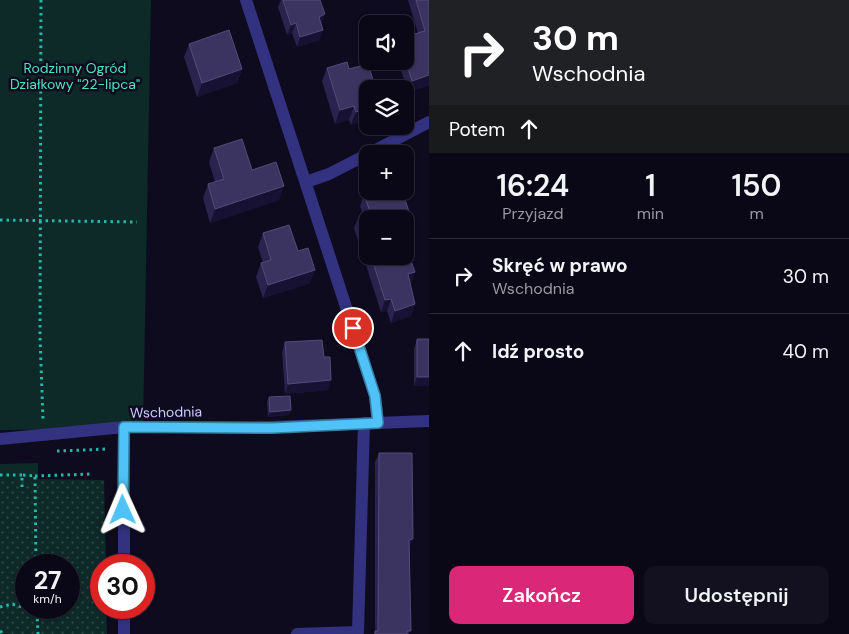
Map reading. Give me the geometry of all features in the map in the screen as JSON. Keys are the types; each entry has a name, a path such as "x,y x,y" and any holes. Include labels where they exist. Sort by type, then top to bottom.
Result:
{"street":[{"path":"246,0 375,396 378,423"},
{"path":"385,145 429,122"},
{"path":"306,182 329,174 359,159"},
{"name":"Wschodnia","path":"0,439 124,427 244,426 272,428 429,421"},
{"path":"297,634 358,633 364,423"},
{"path":"124,427 124,554"},
{"path":"124,619 124,634"}],"path":[{"path":"41,0 40,336 41,406 45,436"},
{"path":"0,220 137,222"},
{"path":"0,475 92,474"},
{"path":"22,475 22,487"},
{"path":"35,476 36,554"},
{"path":"0,607 15,605"},
{"path":"37,619 38,634"},
{"path":"0,631 4,634"}],"green space":[{"name":"Rodzinny Ogród Działkowy \"22-lipca\"","path":"0,0 151,0 143,429 0,430"},
{"path":"38,463 39,554 15,554 15,619 39,619 40,634 0,634 0,464"},
{"path":"0,479 32,479 33,554 15,554 15,619 34,619 35,634 0,634"},
{"path":"37,479 104,480 106,554 90,554 90,619 106,619 107,634 40,634 39,619 80,619 80,554 39,554"}],"building":[{"path":"283,0 320,0 325,14 319,17 323,30 300,37 296,23 291,25"},
{"path":"416,0 429,0 429,75 412,80 409,70 414,70 414,34 425,31"},
{"path":"229,30 242,69 202,83 189,44"},
{"path":"347,62 349,69 359,66 359,70 370,70 373,80 359,80 359,111 356,112 354,106 340,110 327,68"},
{"path":"242,139 252,170 276,162 284,186 215,209 208,184 224,179 214,148"},
{"path":"366,200 405,200 409,210 369,210"},
{"path":"289,225 298,251 308,248 315,270 268,285 261,263 271,260 263,233"},
{"path":"374,265 412,265 415,272 408,274 415,304 395,311 391,299 385,300"},
{"path":"417,339 429,339 429,377 417,377"},
{"path":"322,340 324,357 330,357 331,380 288,384 285,342"},
{"path":"290,396 291,410 270,412 269,397"},
{"path":"379,453 412,453 413,539 409,540 411,631 407,631 407,634 375,634 375,631 378,631"}],"route":[{"path":"123,510 124,427 244,426 272,428 378,423 375,396 353,328"}]}
